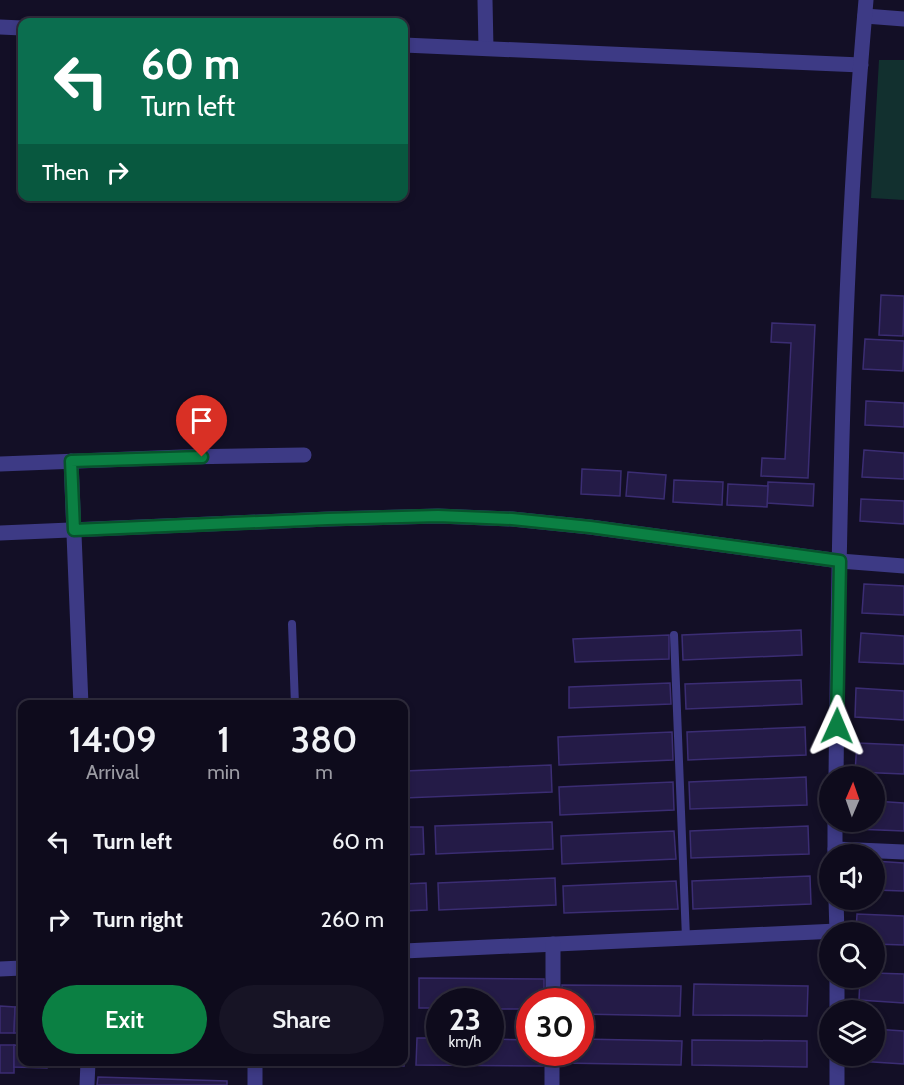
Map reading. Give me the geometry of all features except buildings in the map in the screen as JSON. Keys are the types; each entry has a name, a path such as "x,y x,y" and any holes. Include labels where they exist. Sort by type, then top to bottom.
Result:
{"street":[{"path":"485,0 486,48"},
{"path":"836,766 843,373 861,64 867,0"},
{"path":"865,16 904,19"},
{"path":"0,27 18,28"},
{"path":"408,45 861,64"},
{"path":"0,464 304,455"},
{"path":"71,461 81,700"},
{"path":"0,533 438,516 512,519 590,527 840,561 904,566"},
{"path":"885,852 904,852"},
{"path":"408,951 819,933"},
{"path":"553,944 553,988"},
{"path":"0,969 18,968"},
{"path":"87,1085 88,1066"},
{"path":"255,1066 255,1085"},
{"path":"552,1066 552,1085"},
{"path":"837,1066 837,1085"}],"lane":[{"path":"292,624 296,700"},
{"path":"674,635 686,938"}],"green space":[{"path":"879,60 904,60 904,200 871,198"}],"route":[{"path":"202,457 71,461 74,530 156,525 438,516 512,519 590,527 840,561 837,726"}]}
